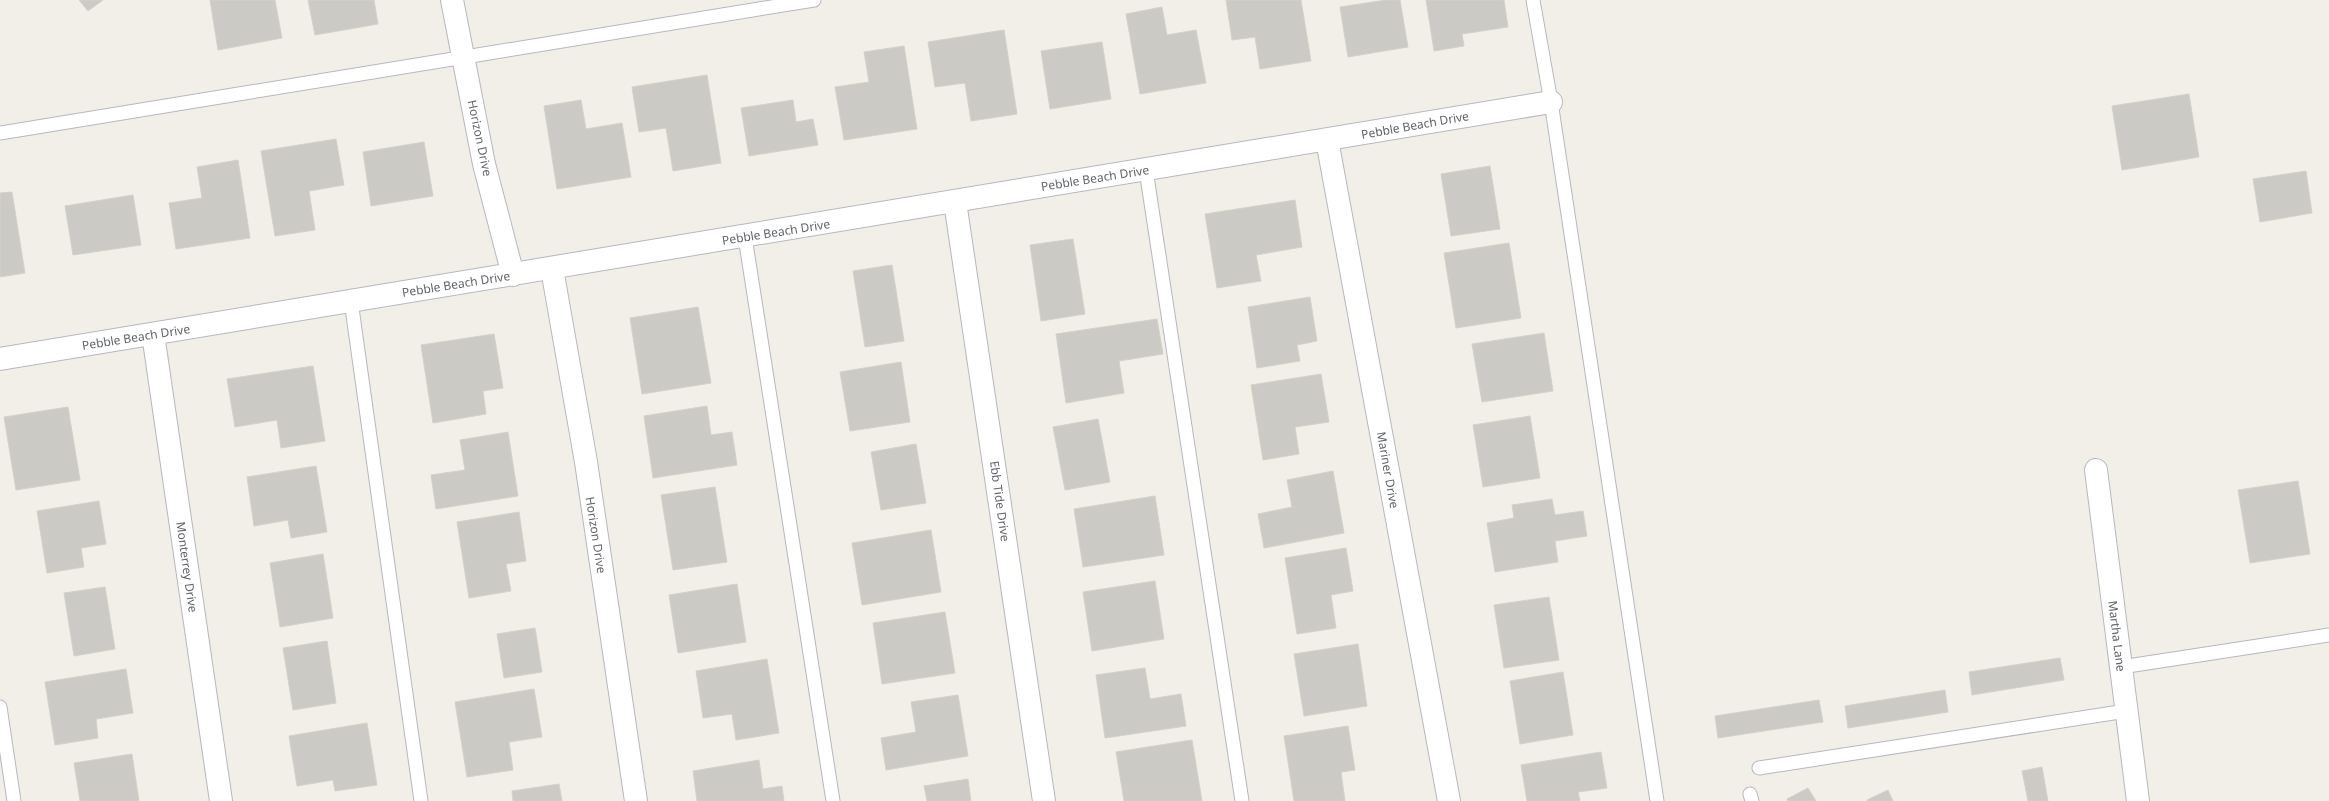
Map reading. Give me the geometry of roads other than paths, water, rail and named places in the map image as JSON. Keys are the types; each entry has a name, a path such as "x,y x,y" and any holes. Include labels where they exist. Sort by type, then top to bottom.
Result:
{"street":[{"name":"Horizon Drive","path":"452,0 484,164 514,275"},
{"name":"Pebble Beach Drive","path":"0,359 552,269 1551,102"},
{"name":"Mariner Drive","path":"1327,140 1449,801"},
{"name":"Ebb Tide Drive","path":"955,202 1044,801"},
{"name":"Horizon Drive","path":"552,269 586,462 636,801"},
{"name":"Monterrey Drive","path":"153,334 221,801"},
{"name":"Martha Lane","path":"2096,470 2138,801"}],"lane":[{"path":"0,134 814,0"},
{"path":"1533,0 1551,102 1657,801"},
{"path":"1146,170 1242,801"},
{"path":"745,237 833,801"},
{"path":"351,302 421,801"},
{"path":"2121,667 2329,635"},
{"path":"0,707 14,801"},
{"path":"1759,768 2126,711"}]}
